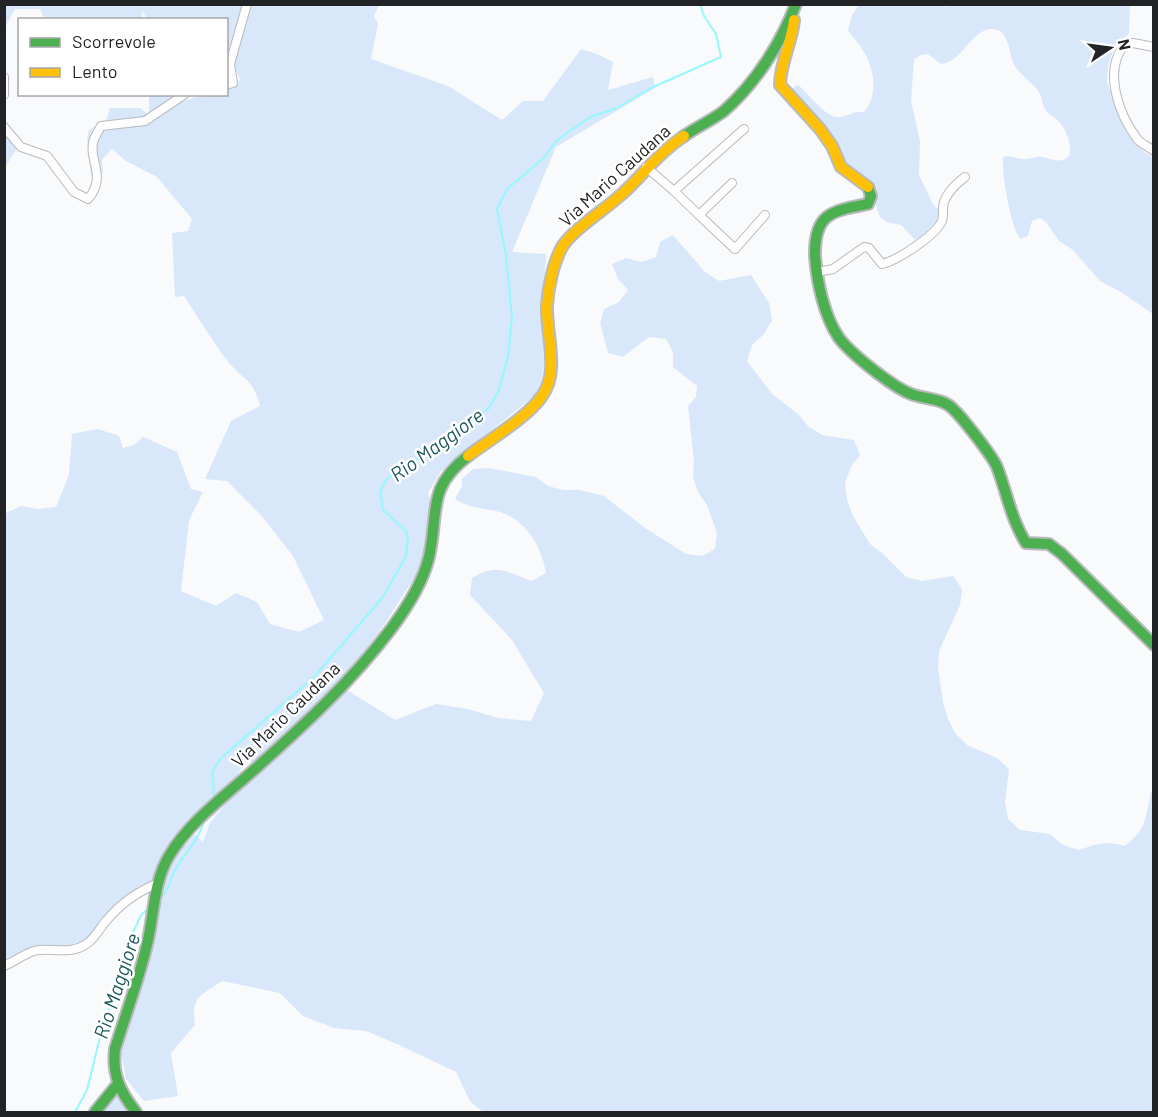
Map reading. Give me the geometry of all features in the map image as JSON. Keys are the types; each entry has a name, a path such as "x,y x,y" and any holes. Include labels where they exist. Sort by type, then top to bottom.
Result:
{"main road":[{"name":"Via Mario Caudana","path":"136,1113 117,1085 112,1066 148,940 159,883 167,859 180,839 347,683 392,627 422,578 429,556 436,500 447,475 543,395 551,372 547,305 553,273 561,248 574,234 622,194 657,156 722,112 748,88 787,27 795,7"},
{"path":"795,7 793,31 780,74 780,85 820,129 832,146 841,167 850,176 868,186 871,196 868,204 832,214 821,221 815,238 818,272 829,317 838,337 870,367 911,395 943,402 952,407 996,464 1016,527 1026,543 1049,544 1062,554 1154,645"},
{"path":"95,1113 117,1085"}],"street":[{"path":"228,84 233,83 230,64 247,4"},
{"path":"1154,47 1133,43 1124,45 1117,53 1113,76 1117,99 1128,122 1139,141 1154,151"},
{"path":"4,77 4,95"},
{"path":"4,127 21,147 47,156 74,192 88,199 96,190 93,141 101,126 145,121 182,96"},
{"path":"674,191 744,129"},
{"path":"646,167 735,249 765,215"},
{"path":"818,272 833,269 864,247 868,248 882,264 892,261 937,228 943,219 944,203 951,188 965,177"},
{"path":"699,215 732,183"},
{"path":"4,966 32,951 52,949 72,951 85,945 130,898 141,889 159,883"}],"shaded area":[{"path":"933,4 948,7 950,4 1130,5 1129,33 1113,51 1108,66 1107,82 1127,133 1144,152 1153,157 1153,314 1100,281 1073,250 1059,241 1046,222 1040,218 1032,221 1028,236 1020,239 1016,232 1007,200 1003,157 1025,159 1040,157 1060,161 1070,155 1070,145 1062,126 1045,109 1039,92 1017,69 1006,38 998,30 985,30 978,34 949,62 941,64 928,54 914,59 911,101 920,141 919,175 933,204 939,210 939,218 923,236 915,240 901,225 886,222 880,217 870,180 857,173 839,154 829,132 800,102 791,89 798,85 824,110 835,117 864,112 873,93 873,79 865,54 848,30 852,15 859,5"},
{"path":"4,5 244,5 228,58 228,18 147,18 142,11 142,18 44,18 40,9 15,9 5,27"},
{"path":"250,5 379,5 374,16 378,24 371,59 448,86 502,120 523,101 543,101 581,49 613,62 608,90 653,77 655,88 556,147 512,252 546,254 543,298 544,365 541,382 535,395 441,471 428,493 431,501 422,566 350,672 255,762 245,763 233,782 192,819 156,880 142,885 127,897 86,940 70,947 54,945 30,950 5,961 4,514 21,506 38,509 56,507 69,475 72,434 98,429 119,436 123,448 134,445 143,437 177,452 191,489 203,492 189,520 181,591 216,606 236,593 257,602 270,624 299,632 324,620 293,556 261,515 227,481 205,479 231,421 260,406 252,386 230,364 184,296 175,297 172,233 188,231 192,219 157,177 126,161 112,149 102,160 103,173 91,175 87,138 89,130 106,120 110,108 141,108 153,120 187,100 203,96 228,96 228,89 236,85 240,79 232,63"},
{"path":"149,96 177,96 149,114"},
{"path":"4,114 16,150 5,167 4,167"},
{"path":"673,235 705,272 719,281 751,275 769,303 772,320 764,334 752,345 747,361 772,394 798,414 808,426 822,435 854,440 860,455 851,467 845,483 847,500 853,516 870,544 906,577 922,581 953,576 962,589 960,605 939,651 938,667 943,702 955,733 967,745 997,758 1009,769 1005,802 1008,819 1020,830 1050,834 1063,845 1079,850 1102,843 1125,846 1143,825 1153,787 1153,1112 483,1112 470,1101 456,1072 366,1031 334,1028 303,1016 280,993 222,981 203,994 196,1002 195,1025 171,1053 178,1096 144,1101 126,1079 120,1048 150,951 166,879 177,854 195,834 203,842 210,823 232,796 306,731 347,690 395,720 436,704 468,709 498,718 531,721 544,693 512,640 470,595 472,578 481,573 502,570 532,581 546,573 544,563 537,544 518,521 500,512 472,507 455,499 462,486 462,479 473,469 489,468 536,477 548,486 604,496 645,528 686,554 702,556 715,549 717,533 707,505 698,492 693,477 694,461 688,406 696,397 697,386 673,367 673,352 666,339 649,337 623,357 608,353 600,323 604,309 619,302 628,290 618,279 612,264 626,258 642,262 656,257 660,242"},
{"path":"117,1093 131,1112 100,1112"}],"waterway":[{"name":"Rio Maggiore","path":"211,803 214,796 212,772 220,759 314,677 383,597 406,556 408,540 406,531 383,510 380,492 386,480 396,471 444,443 460,428 489,408 499,390 508,356 512,317 506,255 497,209 507,189 544,158 556,141 590,117 617,108 651,88 721,57 716,34 704,16 700,4"},
{"name":"Rio Maggiore","path":"161,897 199,834 205,819"},
{"name":"Rio Maggiore","path":"75,1112 87,1090 104,1021 131,955 132,935 141,915 150,907"}],"traffic: fast":[{"path":"684,136 724,111 747,88 775,48 796,4"},
{"path":"868,187 871,196 868,204 835,212 822,222 818,231 815,256 820,288 829,320 839,338 861,360 897,387 911,394 949,405 977,437 997,467 1013,515 1026,543 1049,544 1062,554 1154,645"},
{"path":"136,1112 118,1083 115,1049 145,954 157,886 169,856 197,821 326,703 391,629 423,576 429,557 436,502 440,490 455,468 468,456"},
{"path":"95,1112 117,1085"}],"traffic: slow":[{"path":"794,20 780,85 820,129 832,146 841,167 868,187"},
{"path":"468,456 527,412 536,404 547,386 551,364 547,317 548,299 551,277 561,249 572,235 622,194 684,136"}]}
